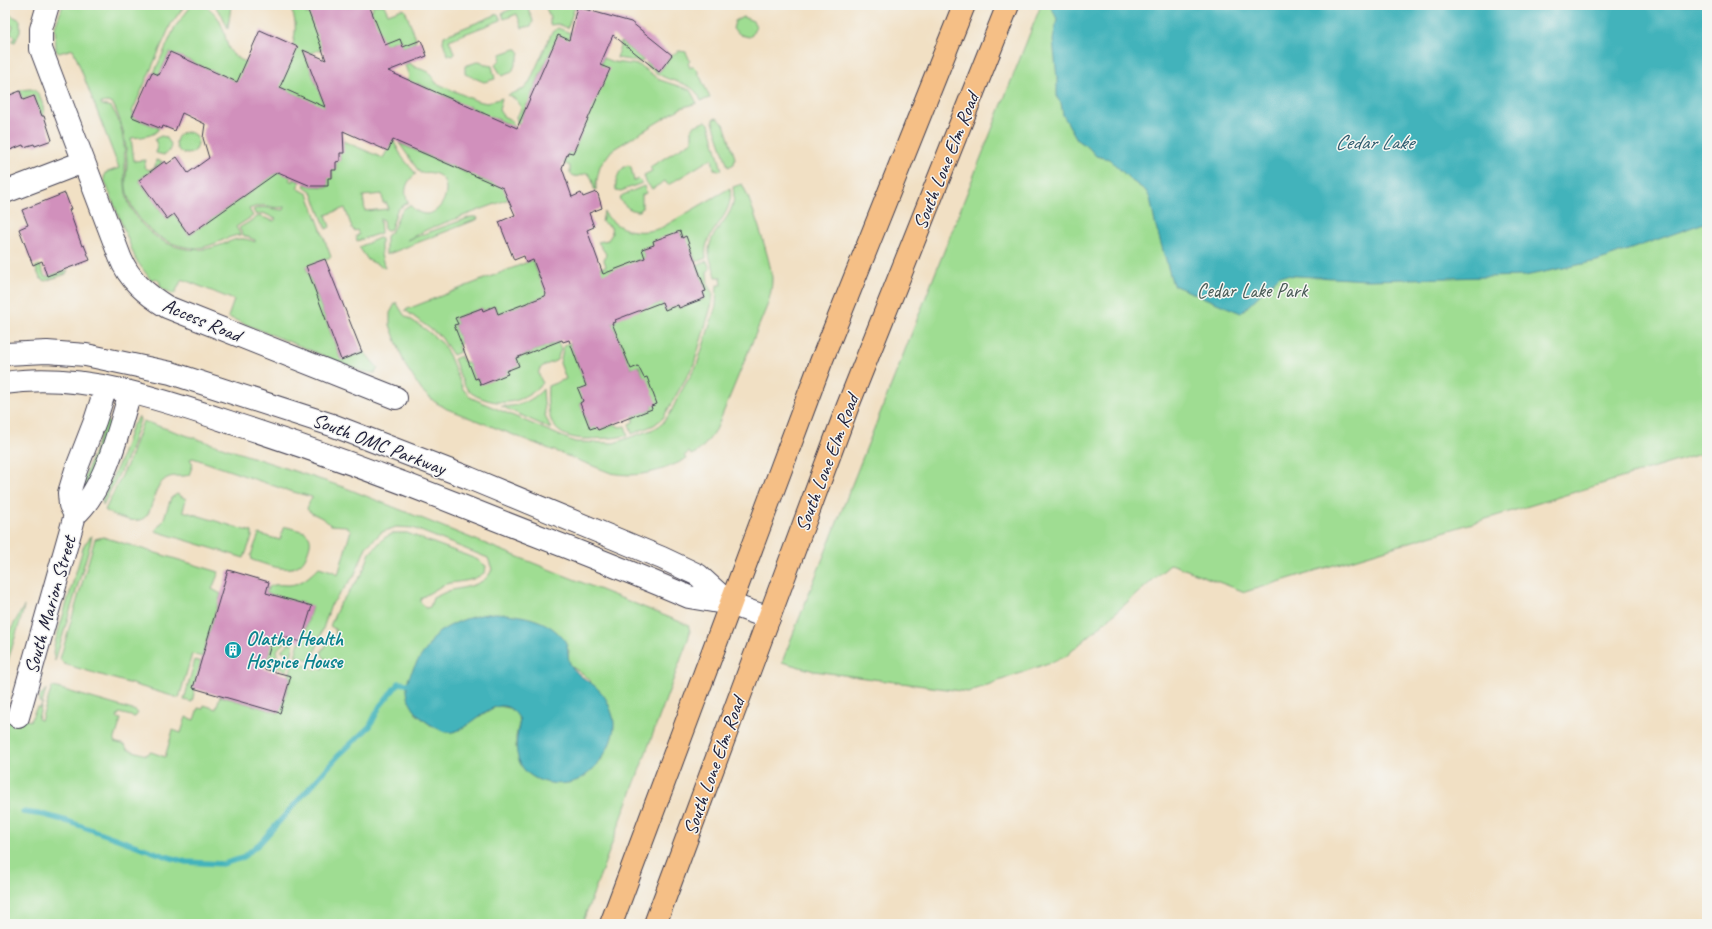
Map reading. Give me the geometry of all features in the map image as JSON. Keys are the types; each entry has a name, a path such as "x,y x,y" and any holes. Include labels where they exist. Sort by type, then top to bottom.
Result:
{"main road":[{"name":"South Lone Elm Road","path":"612,924 821,362 964,5"},
{"name":"South Lone Elm Road","path":"655,924 847,408 1008,5"}],"street":[{"name":"Access Road","path":"48,5 41,29 41,49 123,266 144,292 167,307 396,398"},
{"path":"5,192 83,162"},
{"name":"South OMC Parkway","path":"5,354 48,352 86,355 150,369 178,376 332,426 469,478 662,558 698,575 730,604"},
{"name":"South OMC Parkway","path":"5,383 56,381 106,387 195,410 361,466 689,598 730,604 768,618"},
{"name":"South Marion Street","path":"75,515 70,505 69,493 106,387"},
{"name":"South Marion Street","path":"18,717 75,515 91,497 114,447 130,392"}],"green space":[{"path":"63,5 185,5 171,24 132,112 134,113 132,117 159,128 151,135 131,138 134,161 146,160 144,167 149,170 155,167 156,160 163,162 139,180 167,219 174,214 189,235 278,172 291,177 289,180 293,182 294,179 300,182 297,188 308,194 331,257 306,267 341,360 364,352 378,368 375,373 364,372 228,317 234,300 182,279 175,293 173,294 160,287 160,282 155,278 151,280 136,260 104,179 105,173 119,168 73,49 59,53 56,51 55,27","holes":["108,102 113,104 122,125 125,140 127,163 126,188 129,200 142,222 161,238 184,247 203,247 241,235 236,227 253,216 249,209 265,206 279,208 285,207 284,210 264,207 253,210 256,215 263,213 276,219 274,221 259,216 239,228 243,235 255,240 255,242 238,239 214,247 201,249 188,249 164,242 153,235 144,226 136,216 127,199 125,180 124,150 121,127 111,107 102,105 101,103"]},
{"path":"192,5 205,5 217,17 223,29 228,47 234,56 249,63 257,91 170,52 159,75 154,73 175,27"},
{"path":"220,5 231,5 228,29 222,15 216,8"},
{"path":"288,5 303,5 306,14 310,13 325,48 305,55 328,114 299,109 304,98 278,86 293,45 295,34 293,14"},
{"path":"372,5 384,5 388,14 402,9 405,10 416,39 414,43 403,47 400,39 380,47 371,10 373,9"},
{"path":"545,5 578,5 577,9 574,9 568,28 558,24 550,25 550,18"},
{"name":"Cedar Lake Park","path":"1041,5 1707,5 1707,452 1245,592 1171,564 1065,657 968,692 814,671 782,662"},
{"path":"519,6 528,8 533,21 531,26 522,28 517,14 504,19 502,13"},
{"path":"5,12 20,20 20,32 15,42 12,42 15,36 10,34 13,26 5,22"},
{"path":"498,14 501,20 449,40 454,53 453,56 448,55 443,42 444,36"},
{"path":"743,17 753,21 756,26 752,35 749,37 741,35 733,29 735,21"},
{"path":"558,28 585,39 550,53 532,93 531,105 527,104 521,119 524,122 518,125 516,116 521,109 519,103 508,95 524,89 529,83 552,32"},
{"path":"621,42 643,60 642,62 617,58"},
{"path":"517,49 520,53 512,72 502,76 495,65 500,60 501,54"},
{"path":"679,51 686,52 690,61 688,63 690,68 693,66 697,70 710,98 701,101 695,91 687,85 663,77 645,64 647,62 659,72 672,55"},
{"path":"603,58 613,62 639,65 660,80 690,90 697,103 681,108 612,150 600,166 596,190 594,189 592,179 588,173 579,176 572,175 570,173 570,166 560,162 562,157 566,158 568,152 573,153 579,139"},
{"path":"480,61 486,65 492,66 495,79 484,82 465,74 465,66"},
{"path":"409,63 429,72 436,83 477,101 487,103 502,98 499,110 503,116 511,120 514,126 507,128 508,124 493,117 481,116 482,112 468,106 466,110 457,101 443,95 441,99 431,94 432,90 417,83 414,88 406,85 409,76 405,65"},
{"path":"30,89 37,92 39,95 44,116 42,116 33,95 22,99 20,90"},
{"path":"717,118 724,124 735,158 734,164 728,167 713,122 713,119"},
{"path":"706,121 709,124 722,170 718,171 714,169 712,158 668,185 665,181 652,189 646,182 644,175 652,171 650,167 692,141 692,127"},
{"path":"187,132 195,135 198,143 195,151 187,154 179,151 176,143 179,135"},
{"path":"161,136 166,137 171,144 170,150 164,155 156,153 157,145 155,139"},
{"path":"393,140 402,157 416,174 406,186 406,198 408,202 397,210 391,229 384,229 383,219 380,219 381,233 357,241 356,236 359,235 357,230 354,231 352,228 345,208 326,215 330,227 326,229 312,192 304,186 305,184 311,186 328,187 328,176 332,178 332,167 336,170 336,159 340,161 340,150 343,141 383,158","holes":["382,194 383,203 387,203 388,209 365,211 363,196"]},
{"path":"397,140 401,144 467,173 468,169 479,174 478,178 492,184 494,180 502,179 509,199 428,229 407,240 471,217 477,217 478,219 386,255 386,236 393,228 401,212 410,205 421,213 431,213 439,208 444,199 446,189 443,179 435,173 420,173"},
{"path":"628,165 631,167 634,181 638,179 642,183 621,191 616,190 618,176 622,169"},
{"path":"742,184 746,191 765,246 771,271 771,292 767,306 716,430 702,448 691,455 689,452 684,456 686,458 684,460 666,468 648,473 630,475 611,473 447,409 435,402 422,391 405,365 390,325 390,313 396,302 404,315 442,343 449,355 463,389 470,397 575,442 614,443 654,429 662,424 671,412 679,395 697,365 716,306 717,285 722,285 721,277 716,277 709,250 714,234 729,214 732,207 734,198 733,187"},
{"path":"644,186 646,193 642,195 642,208 640,211 628,208 619,198 623,195"},
{"path":"730,188 728,208 708,240 706,258 696,262 685,236 682,238 680,232 642,249 645,258 634,262 636,265 601,275 598,269 606,266 604,260 606,254 598,242 608,240 612,234 611,227 602,222 604,212 610,219 622,228 637,231 653,230 661,228"},
{"path":"379,238 381,239 381,255 385,268 368,260 359,247"},
{"path":"533,260 540,280 550,277 555,290 545,295 546,300 543,297 498,314 495,306 483,311 482,308 455,318 458,324 454,325 461,342 458,347 460,352 453,355 441,337 405,310"},
{"path":"707,261 710,269 707,272 708,286 713,294 712,303 694,364 663,418 654,425 632,434 629,424 633,422 634,416 652,409 644,378 639,366 631,369 612,323 616,322 614,316 650,303 652,306 662,302 665,310 678,305 679,308 705,298 703,292 706,290 697,265"},
{"path":"40,265 45,277 68,270 66,274 45,281 40,278 35,267"},
{"path":"558,342 561,349 557,360 540,369 539,373 543,383 531,394 510,402 495,402 487,400 470,392 463,383 454,359 461,356 463,361 469,363 475,379 478,378 481,384 507,374 506,371 518,366 516,358"},
{"path":"570,343 586,386 583,401 580,403 590,429 596,427 598,430 614,424 620,427 625,426 628,435 608,438 576,438 559,431 554,425 548,408 548,386 566,379 560,363 564,345"},
{"path":"543,389 545,415 551,429 501,406 512,406 524,403"},
{"path":"139,417 140,420 128,456 103,505 102,499 120,461 132,426"},
{"path":"106,420 110,424 81,499 78,494"},
{"path":"143,421 346,488 688,625 690,631 688,640 582,924 5,924 6,713 30,721 37,707 40,708 42,703 39,702 39,698 46,689 38,719 41,720 52,687 57,688 136,711 138,713 135,717 119,713 117,718 121,719 114,742 125,745 127,749 146,755 151,752 165,757 173,730 181,733 186,717 194,720 198,708 203,709 204,705 216,709 220,696 280,713 291,677 289,676 293,662 311,667 313,670 322,669 325,659 321,653 323,648 325,648 328,639 336,637 335,629 330,626 339,605 362,574 370,553 384,538 394,533 407,533 476,559 486,566 485,572 480,576 469,580 448,583 421,598 420,601 425,608 430,607 433,598 448,591 479,583 489,575 492,569 488,558 413,528 396,527 382,532 366,547 354,576 331,605 313,658 310,660 295,656 299,642 302,642 312,606 266,593 268,588 275,585 289,585 298,583 319,567 335,572 335,574 338,575 351,530 346,526 330,525 324,519 309,511 307,509 312,497 286,490 193,458 190,459 193,464 189,475 169,477 158,487 150,509 143,519 135,521 112,515 105,510 129,461","holes":["569,650 568,658 570,665 590,680 610,742 600,762 578,780 516,748 516,737 520,720 516,713 509,708 499,706 491,709 458,730 433,727 415,713"]},
{"path":"177,494 186,499 183,511 252,532 252,537 244,558 155,531 163,521 171,498"},
{"path":"287,527 305,532 309,536 310,545 303,562 290,568 282,568 252,560 251,555 259,534 280,540 283,528"},
{"path":"92,535 55,661 53,653 54,646 84,545"},
{"path":"103,537 219,572 212,589 221,594 202,657 192,654 179,698 64,664 60,659 95,539"},
{"path":"24,606 22,615 5,670 5,640"},
{"path":"273,639 286,642 277,651 278,662 271,666 266,664"},
{"path":"290,643 294,645 287,671 276,667 286,656 285,652 281,650"},
{"path":"195,660 201,662 192,702 184,700"}],"water":[{"name":"Cedar Lake","path":"1050,5 1707,5 1707,222 1597,261 1525,276 1368,280 1280,275 1241,313 1173,285 1155,223 1150,198 1146,191 1132,181 1109,159 1096,156 1089,148 1078,141 1063,115 1061,103 1057,98 1057,78 1053,40 1057,19"},
{"path":"495,613 533,619 551,627 565,641 569,661 572,667 600,691 608,703 614,721 614,731 608,747 604,756 592,770 578,780 563,784 555,784 539,780 526,771 521,765 516,748 520,720 511,709 502,706 492,708 462,728 453,732 443,731 429,724 417,714 409,700 407,693 408,680 418,661 437,634 460,621"}],"building":[{"path":"306,5 369,5 385,45 400,39 403,47 421,40 427,56 388,71 517,128 558,35 569,40 577,7 631,22 672,55 659,72 613,35 600,65 610,69 573,153 568,152 562,168 572,197 581,193 583,197 596,192 598,194 602,208 589,213 594,227 587,230 603,274 645,258 642,249 654,245 653,241 680,231 682,238 686,236 706,291 703,292 705,298 679,308 678,305 665,310 662,302 615,320 616,322 612,323 631,369 638,366 644,378 647,377 657,404 651,406 652,409 598,430 596,427 590,429 580,403 583,401 578,389 586,386 569,340 563,342 562,340 516,358 519,366 506,371 508,374 481,385 478,378 475,379 454,325 458,324 455,318 482,308 483,311 495,306 498,314 545,296 546,294 533,260 526,263 524,256 514,260 499,222 515,215 503,188 393,140 388,151 343,131 344,153 340,153 340,161 336,162 336,170 332,170 332,178 328,178 328,186 311,186 278,172 189,235 174,214 167,219 139,180 165,161 167,164 177,157 188,173 209,158 203,138 205,124 182,113 175,131 163,126 162,129 132,117 152,72 159,75 170,52 237,82 260,30 298,47 280,87 325,107 303,50 326,60"},
{"path":"20,91 23,100 34,96 42,116 44,116 52,140 35,146 34,144 24,147 23,145 5,152 5,97"},
{"path":"65,193 71,209 69,210 82,246 84,245 90,260 47,276 42,261 33,265 19,229 28,225 22,210"},
{"path":"325,259 362,352 341,360 306,266"},
{"name":"Olathe Health Hospice House","path":"228,570 269,582 266,593 312,606 301,642 274,634 264,669 291,676 280,713 193,688"}],"waterway":[{"path":"23,812 45,815 70,822 186,862 223,864 242,858 260,843 339,755 370,726 380,706 399,683 407,684"}],"place":[{"name":"Olathe Health Hospice House","path":"233,650"}]}
